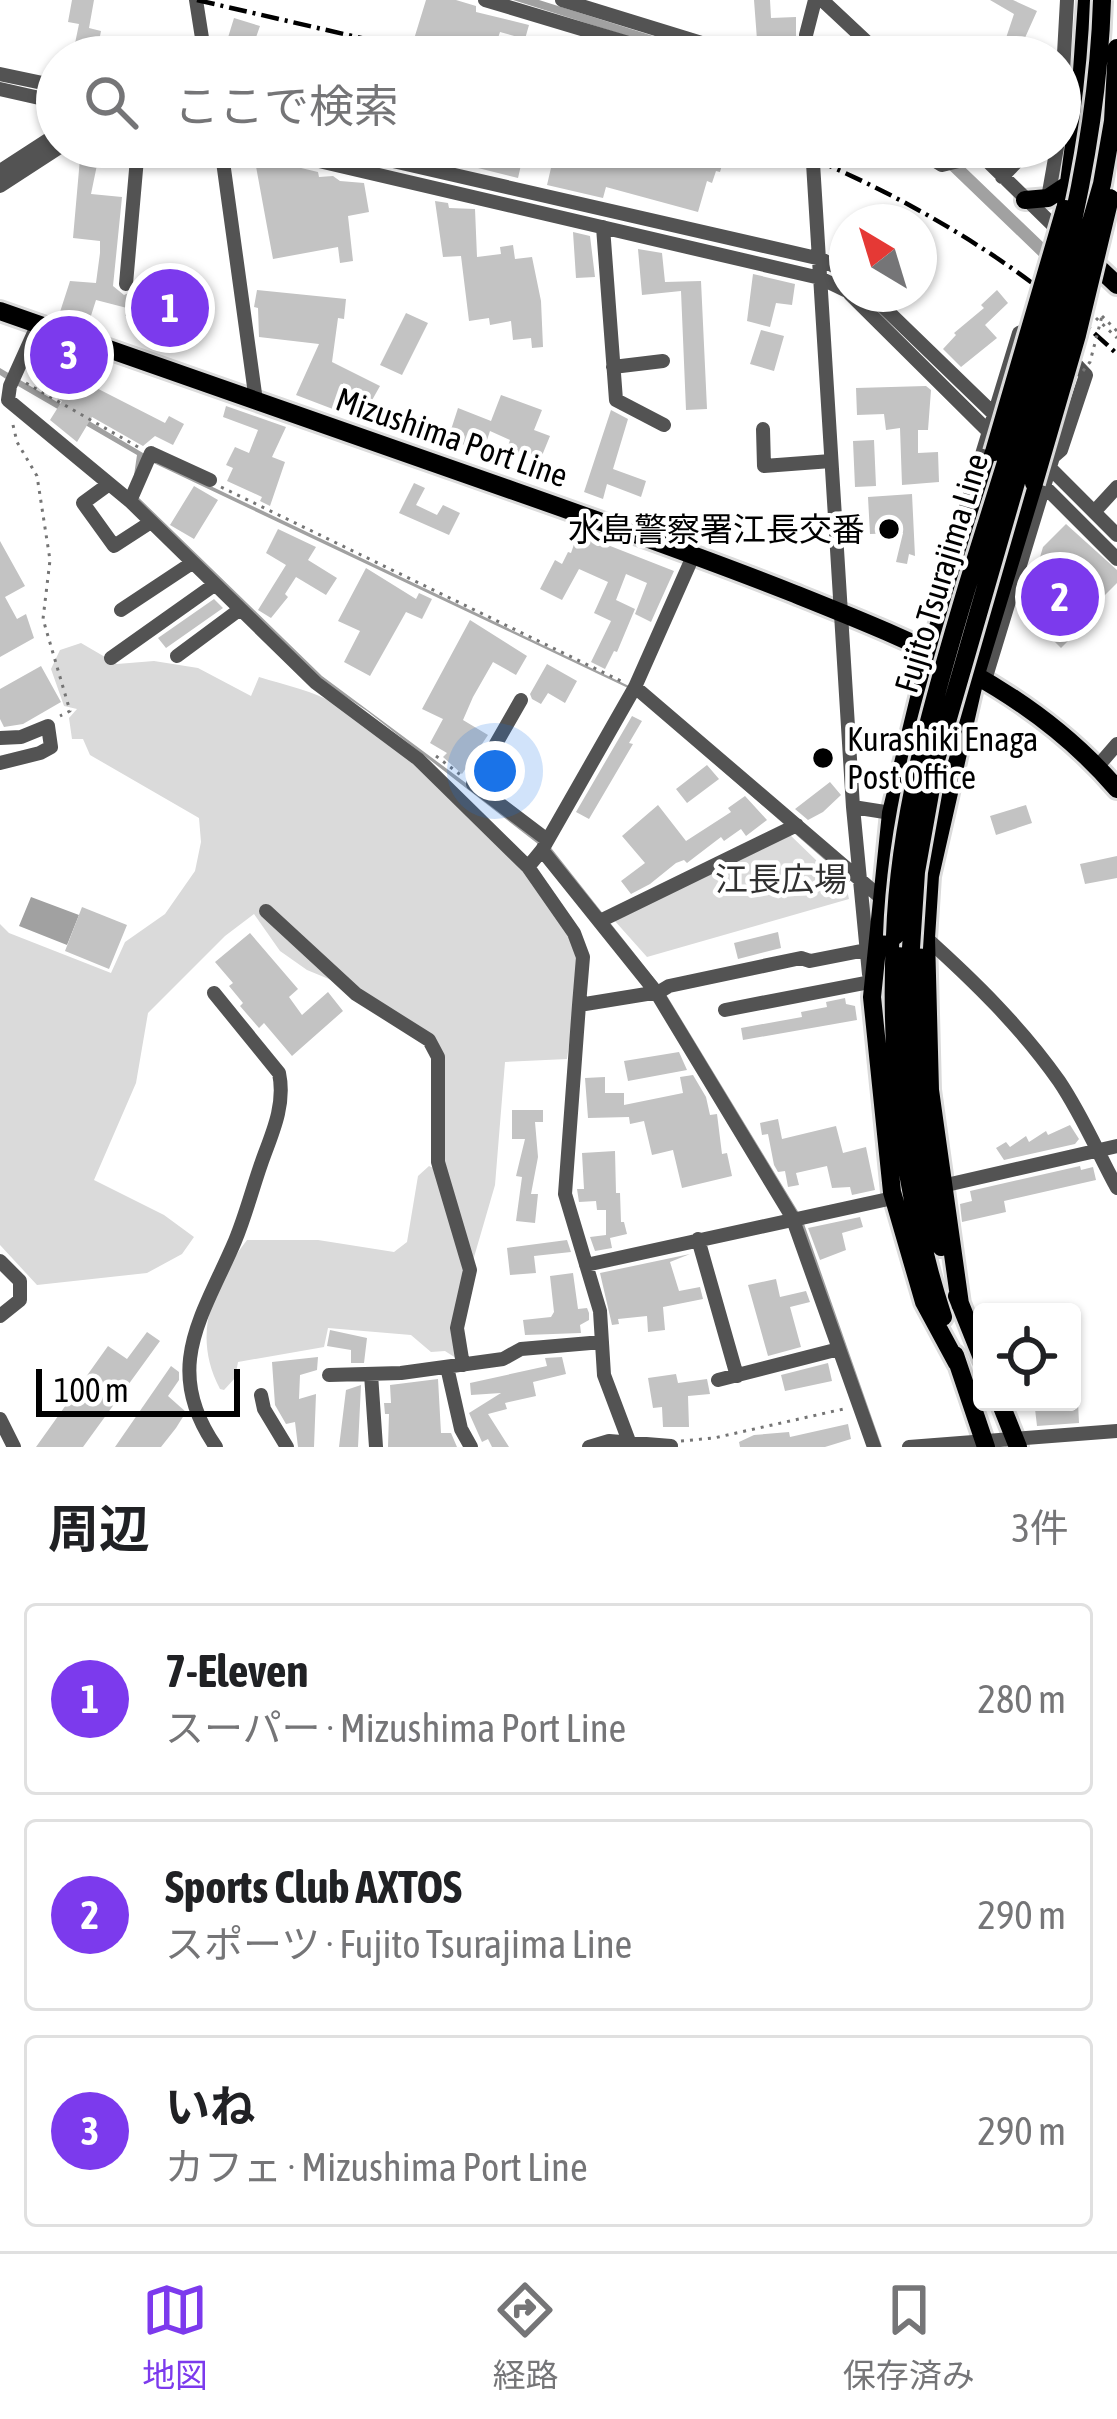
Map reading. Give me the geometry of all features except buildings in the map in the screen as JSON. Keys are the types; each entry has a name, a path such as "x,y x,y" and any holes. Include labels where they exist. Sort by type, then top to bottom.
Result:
{"main road":[{"path":"1081,86 1087,0"},
{"name":"Fujito Tsurajima Line","path":"985,1444 916,1224 892,1023 895,936 908,810 928,717 1047,327 1075,219 1094,114 1102,0"},
{"path":"1081,135 1101,25"},
{"name":"Fujito Tsurajima Line","path":"973,1336 933,1219 922,1153 910,1004 919,943 916,872 936,760 1102,184 1113,122 1117,48"},
{"path":"960,1304 930,1090 919,943 930,875 980,677 1039,485 1107,216 1113,122"},
{"path":"1069,168 1063,235 1110,278 1117,255"},
{"path":"957,1363 924,1301 893,1198 871,989 880,896 891,814 932,649 1075,168"},
{"path":"1025,200 1048,198 1066,186"},
{"name":"Mizushima Port Line","path":"0,311 694,554 932,649 1029,709 1117,789"},
{"path":"1004,1411 1017,1443"}],"street":[{"path":"196,0 202,36"},
{"path":"484,0 605,36"},
{"path":"562,0 679,36"},
{"path":"806,36 819,0 859,36"},
{"path":"1067,0 1069,36"},
{"path":"0,74 36,82"},
{"path":"0,89 36,97"},
{"path":"0,171 36,148"},
{"path":"0,186 36,163"},
{"path":"126,284 136,168"},
{"path":"224,168 256,401"},
{"path":"349,168 829,283"},
{"path":"424,168 829,263"},
{"path":"725,1010 871,989 853,807 814,168"},
{"path":"993,168 1063,235"},
{"path":"1002,177 1011,168"},
{"path":"1048,198 1053,168"},
{"path":"603,227 616,400 664,425"},
{"path":"866,312 992,442 1117,559"},
{"path":"889,312 1117,535"},
{"path":"38,324 8,400 109,484 134,494 151,522 316,683 418,759 528,867 574,933 583,957 565,1194 600,1311 604,1375 630,1444"},
{"path":"992,442 1019,333 1028,326 1086,375 1060,450 1039,485"},
{"path":"613,367 664,361"},
{"path":"763,429 764,466 831,460"},
{"path":"134,494 148,457 210,480"},
{"path":"109,484 82,503 114,546 151,522"},
{"path":"1094,512 1117,487"},
{"path":"528,867 634,689 694,554"},
{"path":"121,610 192,563"},
{"path":"112,658 214,585"},
{"path":"177,656 239,610"},
{"path":"634,689 860,878 919,943 987,995 1058,1080 1117,1188"},
{"path":"521,700 473,784 544,845 660,991 792,1217 874,1447"},
{"path":"0,737 21,737 48,727 51,747 0,763"},
{"path":"1097,766 1117,745"},
{"path":"853,807 891,814"},
{"path":"602,919 794,826"},
{"path":"266,911 356,994 429,1040 438,1057 438,1162 470,1270 457,1328 464,1365"},
{"path":"578,1005 801,958 810,961 866,950"},
{"path":"214,993 279,1072 281,1084 274,1132 235,1241 205,1300 189,1352 197,1415 216,1447"},
{"path":"942,1186 1117,1146"},
{"path":"586,1265 893,1198"},
{"path":"698,1239 737,1376"},
{"path":"0,1261 20,1281 20,1300 0,1316"},
{"path":"329,1375 464,1365 503,1359 521,1349 602,1342"},
{"path":"718,1380 839,1349"},
{"path":"447,1367 461,1429 471,1447"},
{"path":"371,1373 376,1447"},
{"path":"261,1395 286,1447"},
{"path":"0,1419 14,1447"},
{"path":"909,1447 1017,1443 1117,1431"},
{"path":"589,1447 609,1441 671,1446"}],"path":[{"path":"1094,316 1117,335"},
{"path":"1090,362 1102,316 1117,335"},
{"path":"13,379 148,457"},
{"path":"8,400 17,442 37,476 50,560 43,619 70,711 48,727"},
{"path":"210,480 634,689"},
{"path":"429,751 473,784"},
{"path":"671,1446 859,1406"}],"green space":[{"path":"81,643 117,664 154,661 198,668 251,696 259,677 337,705 397,749 471,816 561,921 574,948 577,973 567,1059 505,1062 495,1185 472,1264 441,1159 442,1055 358,991 307,970 280,951 254,914 225,936 148,1013 136,1083 94,1180 164,1215 194,1237 182,1254 147,1273 37,1285 0,1245 0,924 9,933 111,973 125,942 165,914 195,871 201,842 199,818 90,755 83,739 72,739 69,718 77,709 64,706 51,669 60,650"},
{"name":"江長広場","path":"788,833 847,890 849,899 647,957 614,920"},
{"path":"429,1166 436,1169 466,1270 459,1360 445,1351 431,1352 411,1335 328,1328 324,1347 238,1362 235,1378 220,1389 207,1349 210,1311 224,1275 247,1240 318,1240 394,1252 407,1242 418,1176"}],"shaded area":[{"path":"513,0 539,0 653,36 627,36"},
{"path":"947,168 966,168 1047,246 1043,260"},
{"path":"0,368 148,456 629,686 850,875 850,882 628,688 143,458 138,497 322,676 548,844 664,991 802,1218 882,1447 877,1447 797,1220 701,1058 538,844 319,679 135,501 137,455 6,379"},
{"path":"31,897 79,915 67,945 19,926"}],"tunnel":[{"path":"1075,20 1117,19"}],"railway":[{"path":"197,0 352,36"},
{"path":"834,168 918,210 1002,261 1117,354"}],"place":[{"name":"7-Eleven","path":"170,308"},
{"name":"いね","path":"69,355"},
{"name":"水島警察署江長交番","path":"889,529"},
{"name":"Sports Club AXTOS","path":"1060,597"},
{"name":"Kurashiki Enaga Post Office","path":"823,758"}]}
